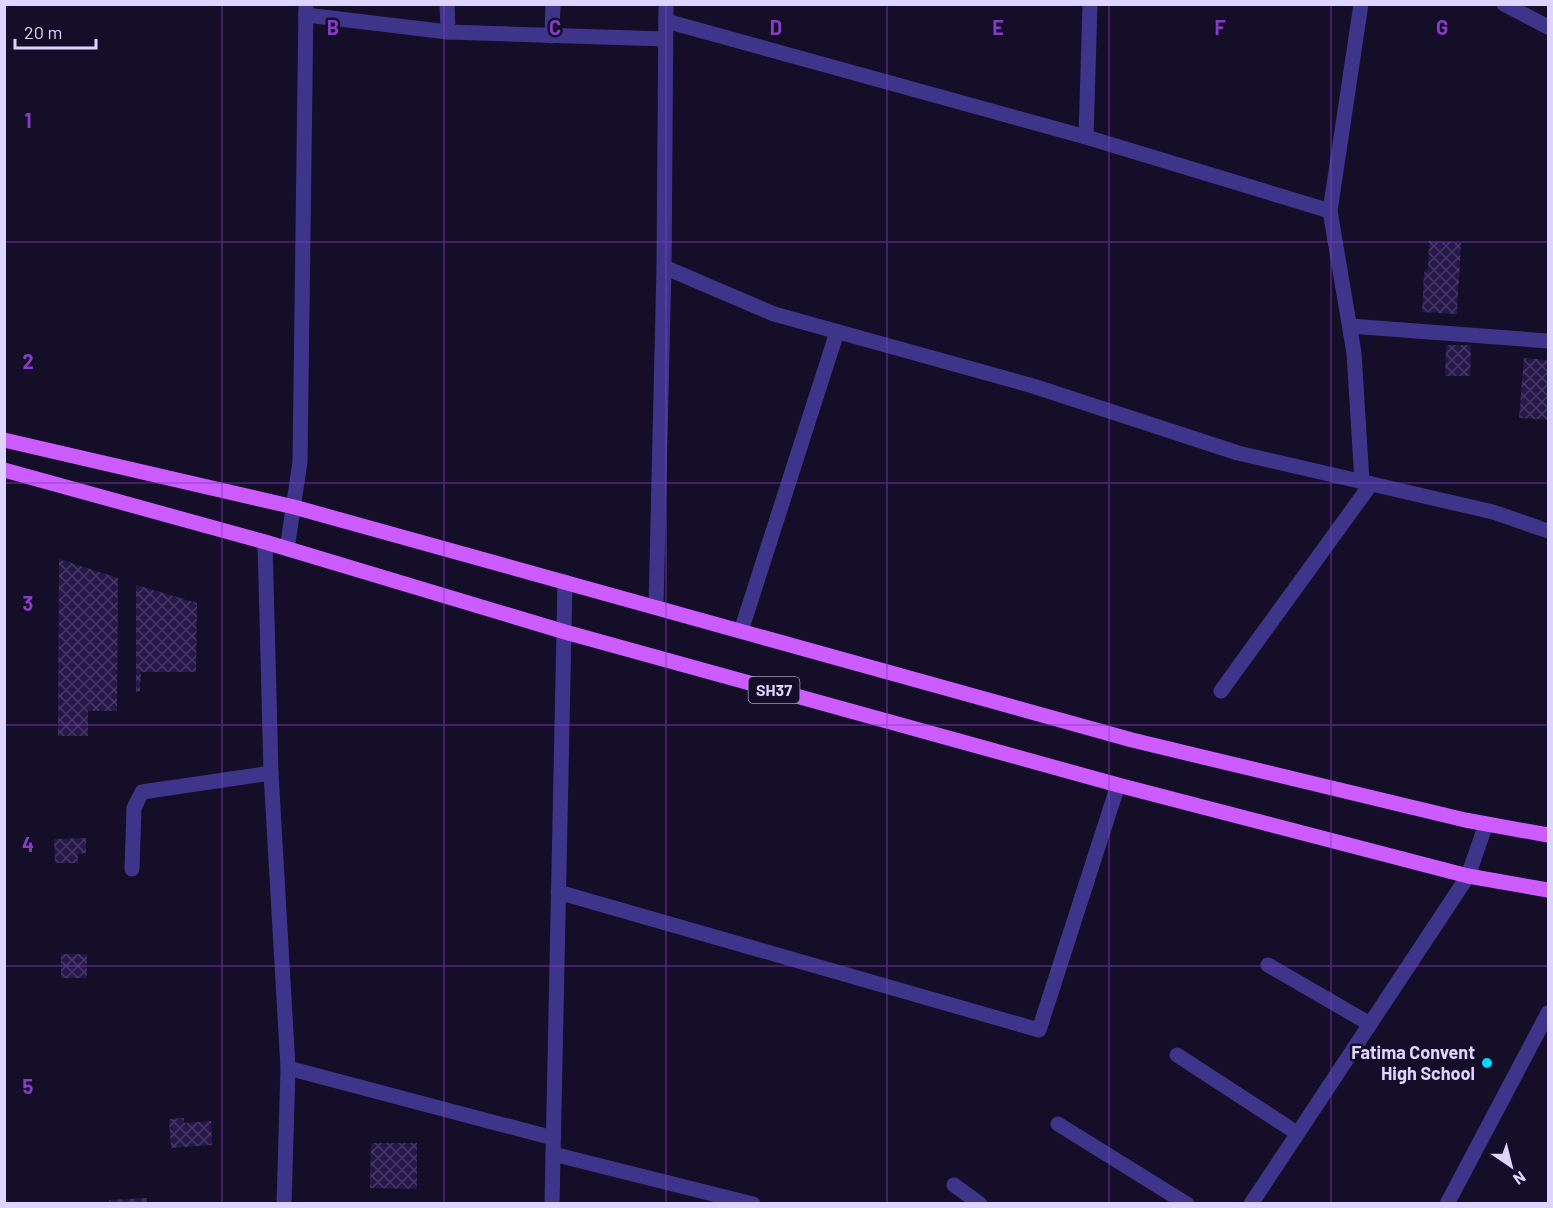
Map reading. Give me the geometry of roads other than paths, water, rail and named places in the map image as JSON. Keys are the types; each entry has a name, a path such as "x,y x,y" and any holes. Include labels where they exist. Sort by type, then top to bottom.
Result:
{"main road":[{"path":"4,440 294,507 1132,740 1486,824 1548,835"},
{"name":"SH37","path":"4,470 265,542 564,632 1118,785 1468,876 1548,890"}],"street":[{"path":"447,4 448,32"},
{"path":"552,36 553,4"},
{"path":"656,607 664,267 666,4"},
{"path":"1086,137 1090,4"},
{"path":"1221,691 1366,483 1354,353 1330,210 1361,4"},
{"path":"1504,4 1540,17"},
{"path":"287,549 300,462 306,10 448,32 665,39"},
{"path":"666,21 1086,137 1330,210"},
{"path":"664,267 774,314 1033,386 1238,453 1493,512 1548,531"},
{"path":"1350,326 1548,341"},
{"path":"741,631 837,332"},
{"path":"265,542 271,773 288,1068 284,1203"},
{"path":"552,1203 566,582"},
{"path":"132,869 134,808 136,798 142,792 271,773"},
{"path":"558,892 1040,1030 1118,785"},
{"path":"1251,1203 1468,876 1486,824"},
{"path":"1268,965 1370,1024"},
{"path":"1446,1203 1548,1013"},
{"path":"1177,1055 1297,1133"},
{"path":"288,1068 553,1138"},
{"path":"1058,1124 1187,1203"},
{"path":"553,1154 753,1203"},
{"path":"954,1185 980,1203"}],"place":[{"name":"Fatima Convent High School","path":"1487,1063"}]}
